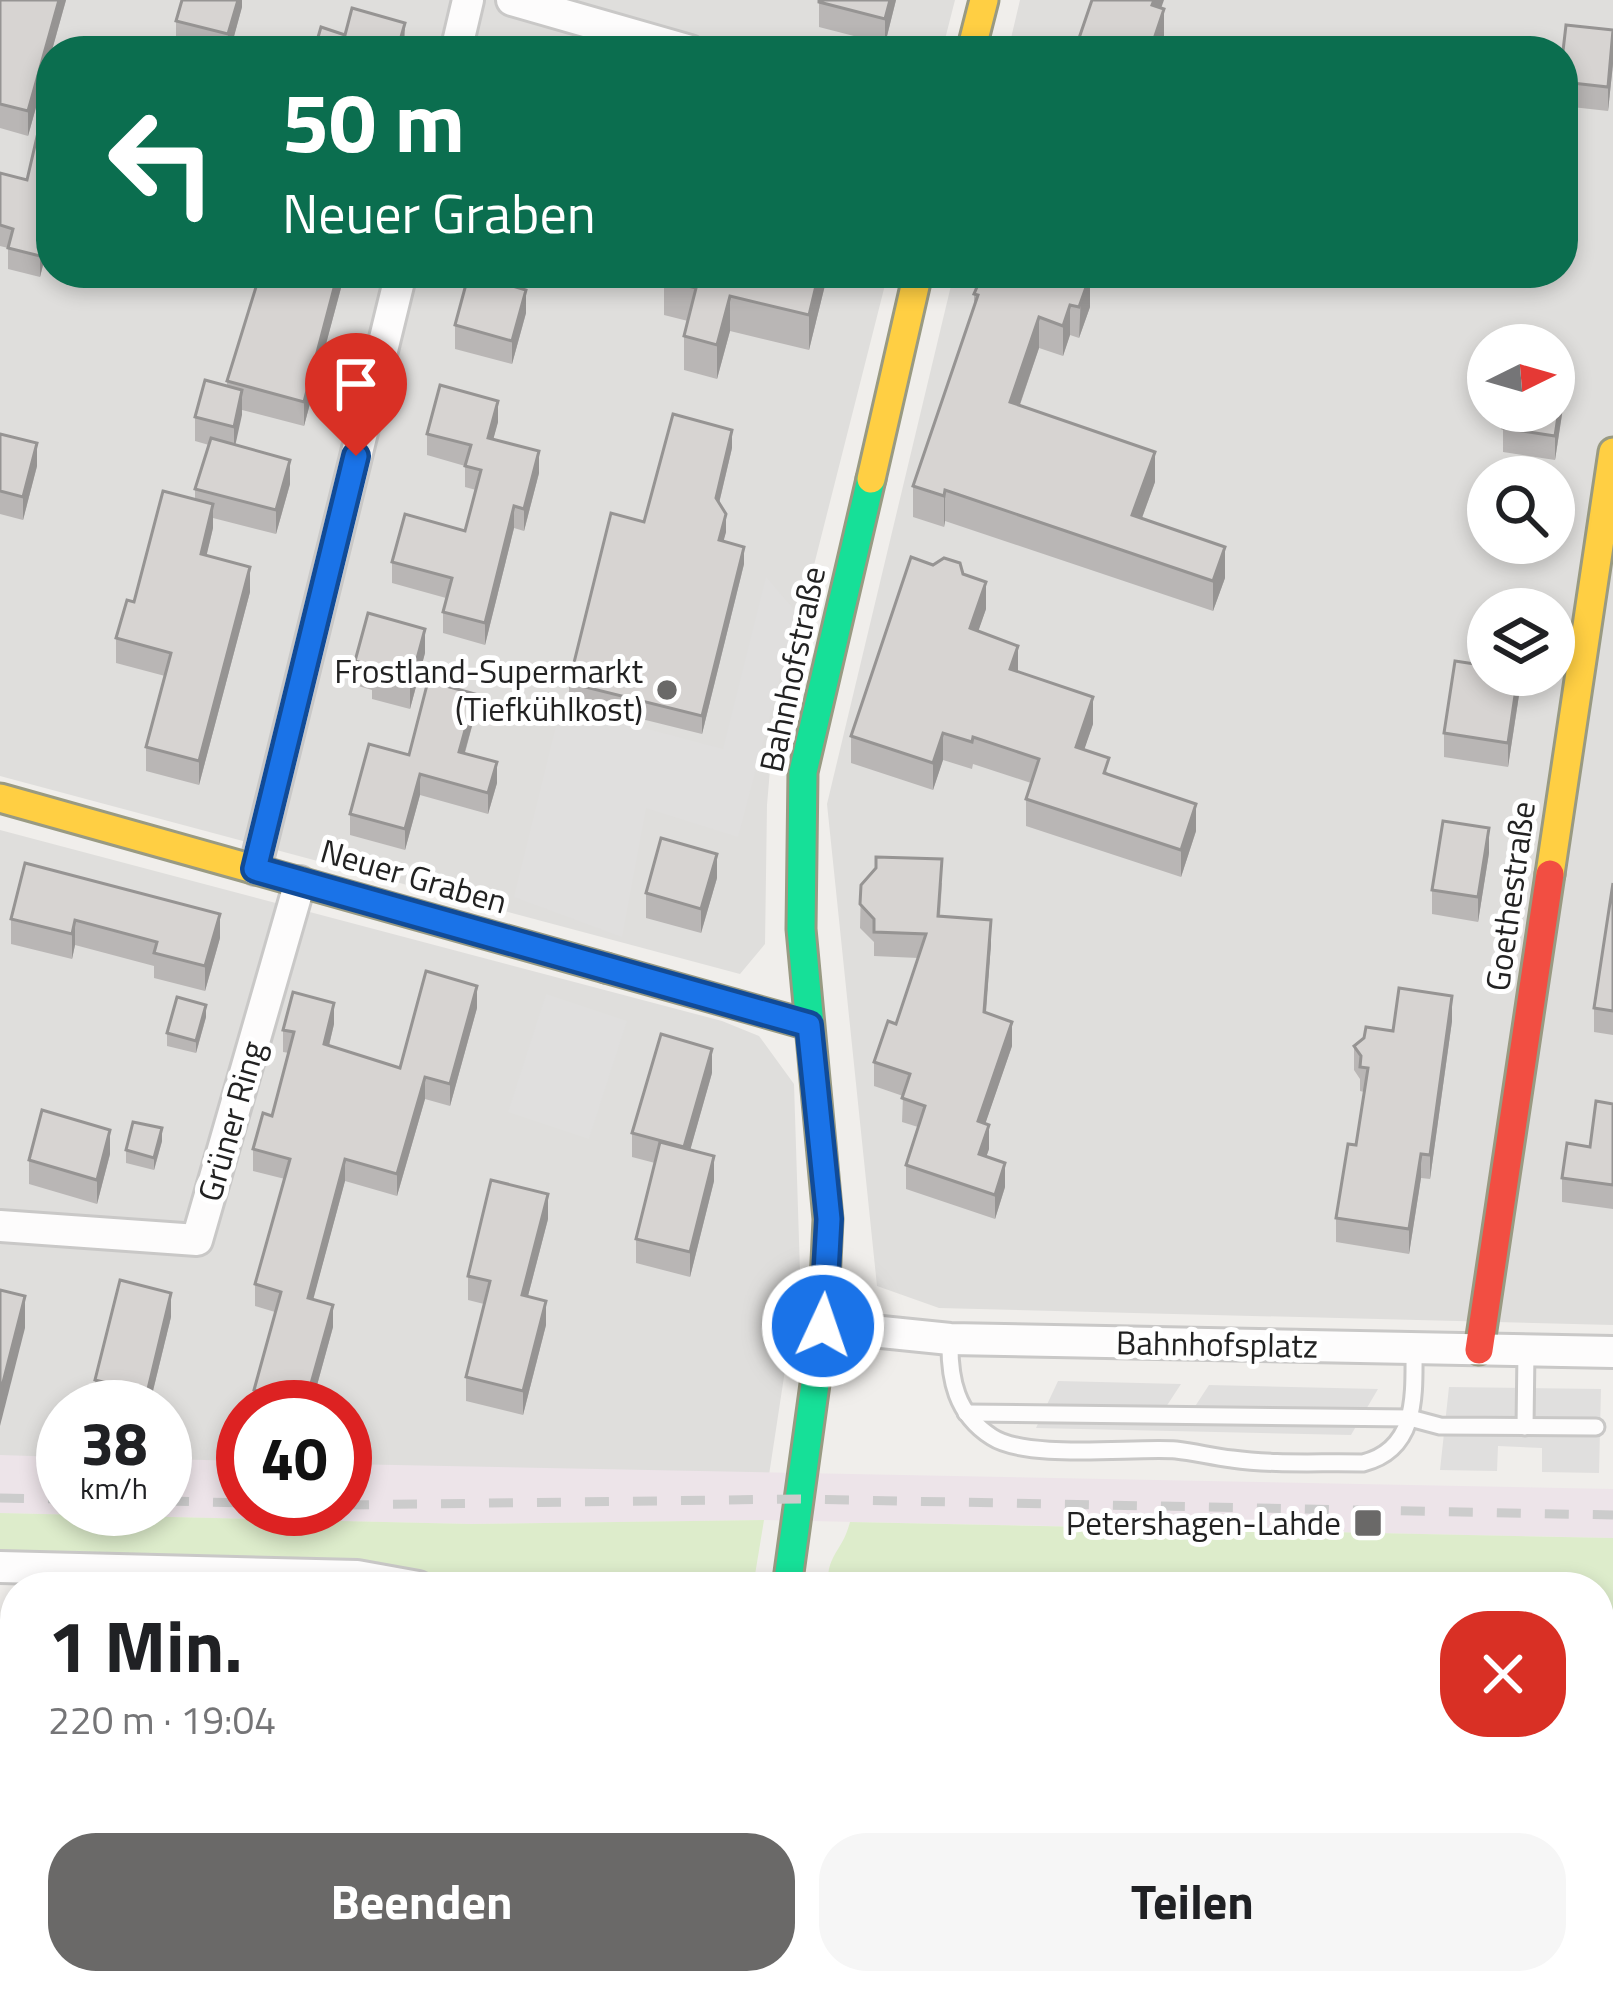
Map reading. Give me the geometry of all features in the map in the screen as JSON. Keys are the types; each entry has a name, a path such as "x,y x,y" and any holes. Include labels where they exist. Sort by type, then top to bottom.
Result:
{"street":[{"path":"460,36 468,0"},
{"path":"512,0 638,36"},
{"path":"975,36 984,0"},
{"path":"255,869 397,288"},
{"name":"Bahnhofstraße","path":"789,1572 823,1326 829,1219 801,929 803,772 915,288"},
{"name":"Goethestraße","path":"1479,1350 1613,452"},
{"name":"Neuer Graben","path":"0,799 809,1025"},
{"name":"Grüner Ring","path":"0,1226 197,1240 300,882"},
{"name":"Bahnhofsplatz","path":"823,1326 950,1340 1613,1352"},
{"path":"0,1567 198,1572"}],"lane":[{"path":"950,1340 954,1393 966,1413 995,1440 1041,1449 1179,1450 1234,1460 1363,1463 1382,1458 1410,1418 1414,1348"},
{"path":"1525,1427 1526,1351"},
{"path":"966,1413 1410,1418 1440,1426 1596,1427"}],"shaded area":[{"path":"0,0 955,0 946,36 36,36 36,288 884,288 774,723 767,805 765,944 740,974 0,776"},
{"path":"1020,0 1613,0 1613,1325 939,1308 877,1286 827,804 950,288 1578,288 1578,36 1012,36"},
{"path":"766,577 797,613 738,837 646,808 622,937 514,897 561,706 723,749"},
{"path":"0,830 722,1021 759,1036 794,1084 800,1272 769,1475 372,1470 372,1380 216,1380 216,1466 192,1465 192,1380 36,1380 36,1459 0,1458"},
{"path":"546,994 627,1021 589,1139 508,1112"},
{"path":"1058,1381 1181,1384 1164,1410 1192,1411 1209,1385 1378,1389 1351,1435 1036,1428"},
{"path":"1449,1387 1601,1389 1599,1473 1542,1472 1542,1448 1498,1446 1497,1471 1440,1470"},
{"path":"0,1455 36,1456 36,1514 0,1513"},
{"path":"192,1460 216,1460 216,1518 192,1517"},
{"path":"372,1465 1613,1489 1613,1538 764,1520 372,1522"}],"green space":[{"path":"0,1513 36,1514 36,1536 192,1536 192,1517 216,1518 216,1536 372,1536 372,1522 764,1520 755,1572 422,1572 387,1565 0,1550"},
{"path":"850,1522 1613,1538 1613,1572 829,1572"}],"building":[{"path":"0,0 59,0 49,36 36,36 36,82 28,111 0,104"},
{"path":"182,0 238,0 228,34 176,21"},
{"path":"819,0 890,0 885,19"},
{"path":"1092,0 1154,0 1152,5 1164,9 1155,36 1080,36"},
{"path":"352,8 405,23 401,36 318,36 321,27 345,35"},
{"path":"1566,25 1613,30 1608,87 1578,84 1578,36 1565,36"},
{"path":"36,141 36,255 8,248 13,229 0,225 0,173 27,180"},
{"path":"256,288 334,288 304,402 227,381"},
{"path":"465,288 526,290 512,341 455,325"},
{"path":"696,288 815,288 809,315 730,296 717,345 684,336"},
{"path":"977,288 1086,288 1079,307 1070,305 1063,326 1039,317 1010,402 1155,452 1132,515 1225,547 1213,581 945,490 944,496 913,486 978,295 974,294"},
{"path":"205,380 242,390 234,427 195,417"},
{"path":"440,385 498,401 488,438 539,451 524,509 514,506 485,623 443,612 452,578 392,562 405,514 465,531 481,470 465,466 471,445 427,434"},
{"path":"673,414 732,430 716,498 726,514 719,540 744,547 702,716 569,683 611,513 644,522"},
{"path":"0,434 37,443 23,497 0,491"},
{"path":"211,438 290,460 276,510 195,489"},
{"path":"163,491 213,504 201,554 250,567 199,761 146,747 171,653 116,638 127,600 134,602"},
{"path":"911,557 933,565 944,558 960,563 963,574 986,582 970,628 1018,646 1010,669 1093,697 1076,747 1109,758 1104,773 1196,804 1181,850 1026,799 1039,759 973,737 972,742 943,733 933,763 851,736"},
{"path":"368,613 425,629 410,685 372,674 374,666 355,661"},
{"path":"1455,661 1467,663 1467,696 1515,696 1508,743 1444,733"},
{"path":"428,681 475,694 459,752 497,762 488,793 420,774 405,829 350,814 369,744 409,755"},
{"path":"1443,821 1489,828 1478,897 1432,890"},
{"path":"661,838 717,854 701,909 646,893"},
{"path":"876,857 942,859 938,916 991,920 984,1012 1012,1022 978,1121 989,1125 979,1154 1005,1163 995,1195 906,1165 925,1106 902,1098 910,1074 874,1062 888,1021 896,1024 926,934 874,932 874,919 860,904 861,885 876,868"},
{"path":"25,863 220,914 205,966 154,953 157,942 75,920 72,934 11,919"},
{"path":"1613,883 1613,1011 1594,1008"},
{"path":"426,971 477,986 450,1084 425,1077 397,1174 345,1159 308,1298 333,1305 312,1380 257,1380 281,1292 255,1284 290,1159 253,1149 263,1113 272,1116 294,1032 283,1030 293,992 334,1003 324,1044 400,1068"},
{"path":"1399,988 1452,996 1430,1155 1421,1154 1409,1229 1336,1218 1348,1144 1356,1145 1368,1068 1360,1067 1361,1056 1354,1046 1364,1038 1366,1027 1393,1031"},
{"path":"177,997 206,1005 196,1041 167,1033"},
{"path":"661,1034 712,1049 684,1147 632,1133"},
{"path":"1596,1101 1613,1104 1613,1185 1562,1178 1567,1143 1590,1147"},
{"path":"42,1110 110,1130 97,1180 29,1160"},
{"path":"133,1122 162,1128 154,1158 126,1150"},
{"path":"660,1142 714,1156 690,1252 636,1239"},
{"path":"491,1180 548,1194 522,1295 546,1301 523,1391 466,1377 490,1281 468,1276"},
{"path":"120,1280 171,1293 150,1380 95,1380"},
{"path":"0,1290 25,1296 0,1394"}],"railway":[{"path":"0,1498 36,1499"},
{"path":"372,1505 799,1499 1613,1515"},
{"path":"192,1502 216,1502"}],"traffic: fast":[{"path":"789,1572 823,1326 828,1219 801,929 803,772 871,479"},
{"path":"606,968 809,1025"}],"traffic: slow":[{"path":"975,36 984,0"},
{"path":"871,479 915,288"},
{"path":"1550,874 1613,452"},
{"path":"0,798 606,968"}],"traffic: jam":[{"path":"1479,1350 1550,874"}],"place":[{"name":"Frostland-Supermarkt (Tiefkühlkost)","path":"667,690"},
{"name":"Petershagen-Lahde","path":"1368,1523"}],"route":[{"path":"356,456 255,869 809,1025 829,1219 823,1326"}]}
